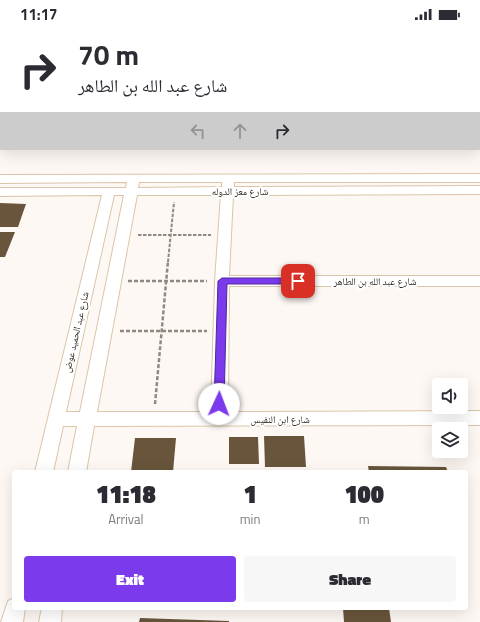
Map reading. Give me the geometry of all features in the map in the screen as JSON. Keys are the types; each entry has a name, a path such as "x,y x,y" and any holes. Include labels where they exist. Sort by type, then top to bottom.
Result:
{"street":[{"name":"شارع معز الدوله","path":"0,192 109,192 132,185 175,192 228,185 480,178"},
{"name":"شارع معز الدوله","path":"0,179 132,185 228,185 480,190"},
{"path":"77,470 132,185"},
{"path":"219,419 222,281 228,185"},
{"name":"شارع عبد الحميد عوض","path":"44,470 109,192"},
{"name":"شارع عبد الله بن الطاهر","path":"222,281 480,281"},
{"name":"شارع ابن النفيس","path":"56,419 480,418"},
{"path":"12,622 15,610"},
{"path":"50,622 52,610"}],"path":[{"path":"153,419 175,192"},
{"path":"123,236 225,235"},
{"path":"114,281 222,281"},
{"path":"104,332 221,331"}],"building":[{"path":"0,203 26,204 18,227 0,227"},
{"path":"0,232 15,232 5,257 0,257"},
{"path":"264,436 304,436 306,467 265,467"},
{"path":"229,437 258,437 259,464 229,464"},
{"path":"135,438 176,438 173,470 131,470"},
{"path":"368,466 446,467 447,470 369,470"},
{"path":"343,610 389,610 391,622 344,622"},
{"path":"140,618 229,621 229,622 139,622"}],"route":[{"path":"219,404 222,281 298,281"}]}
